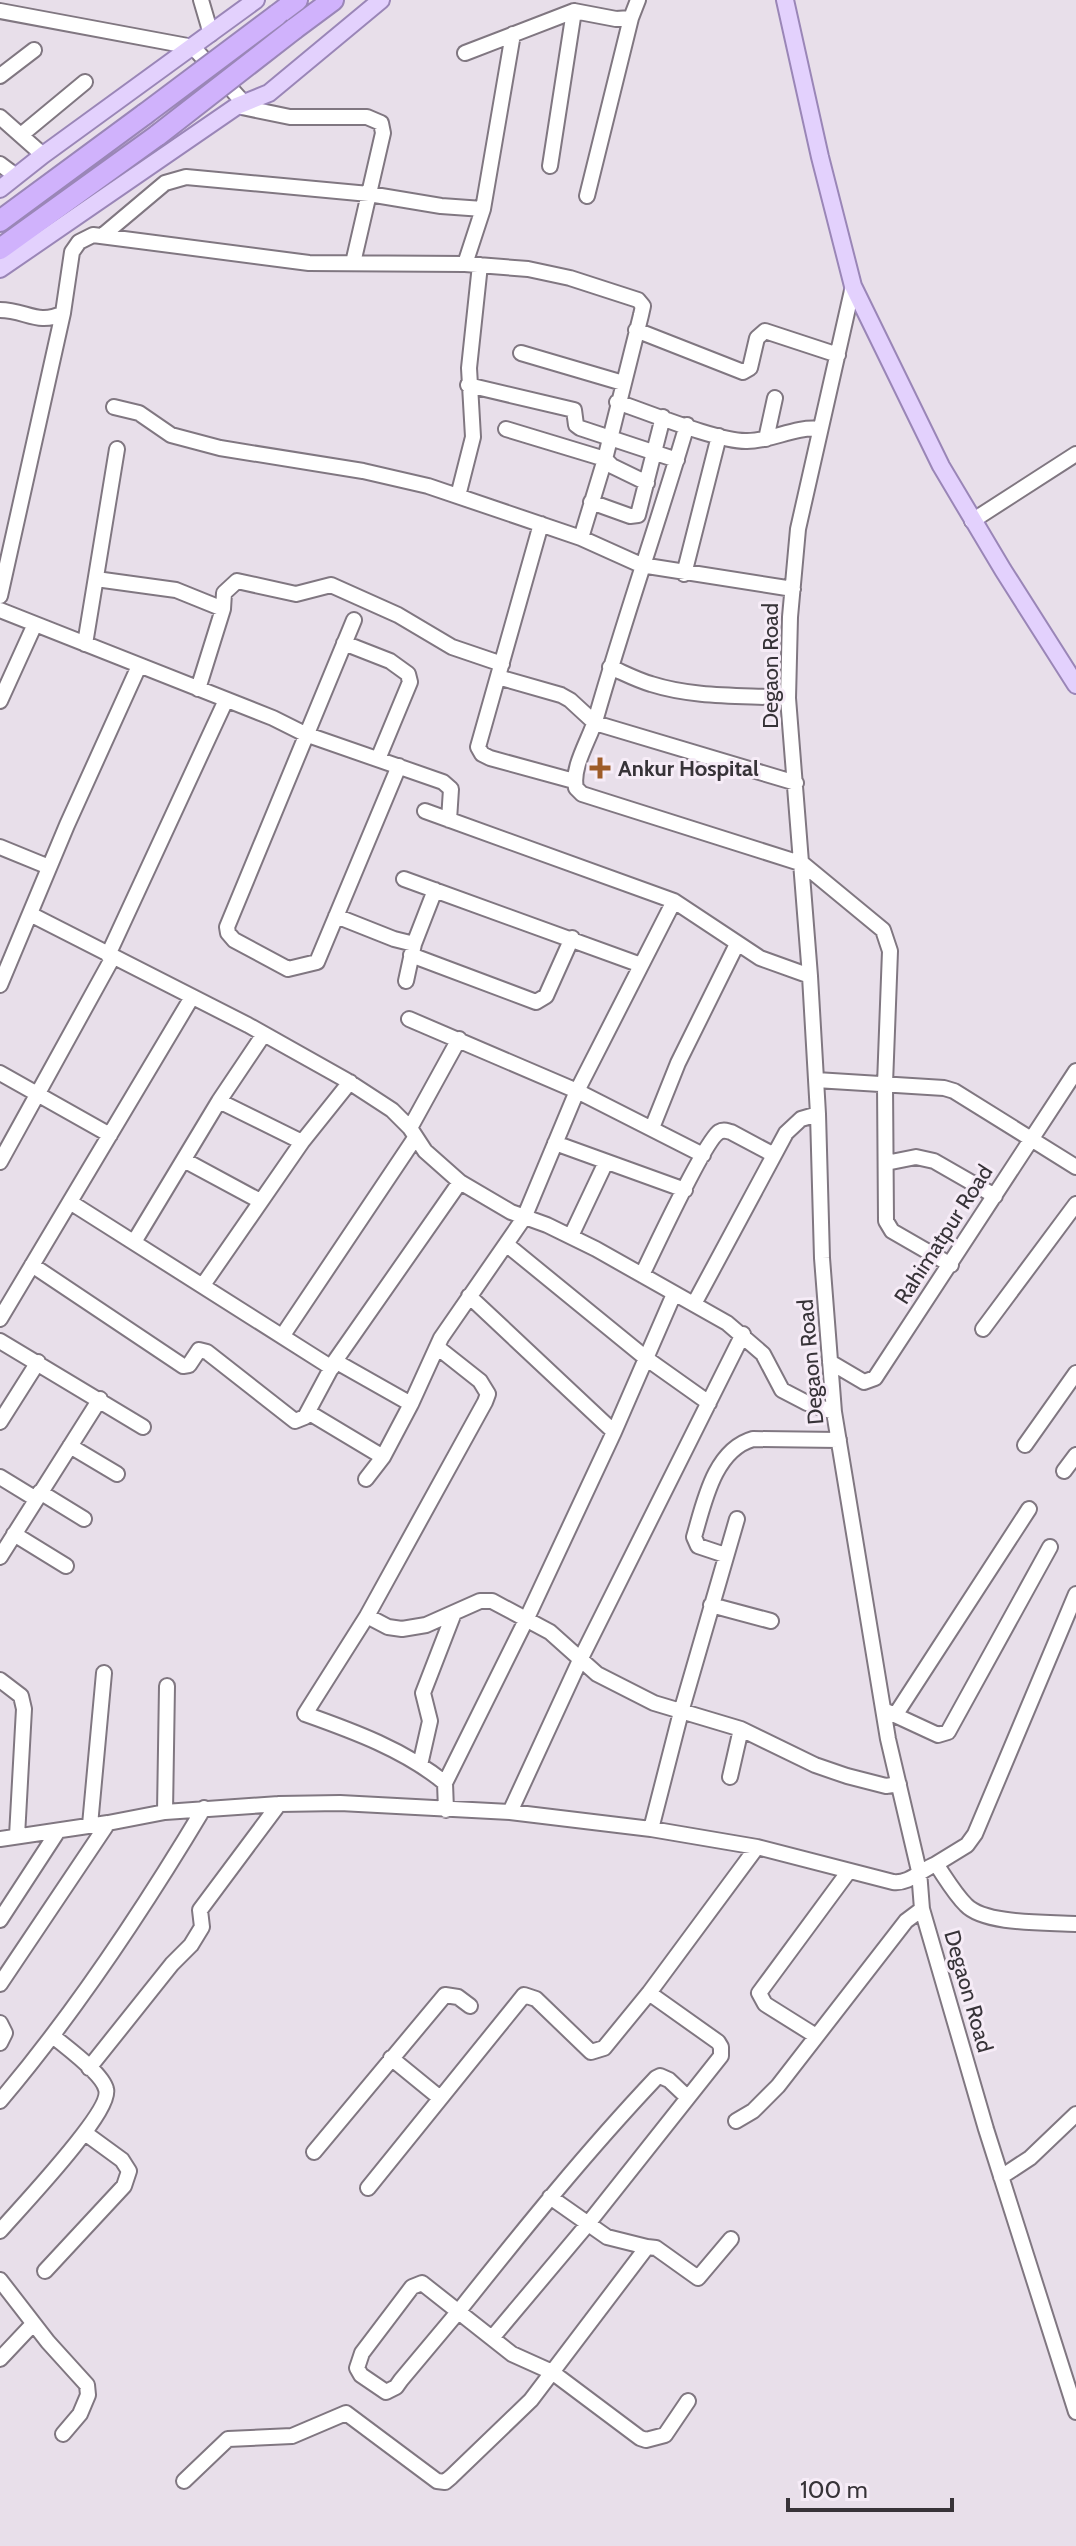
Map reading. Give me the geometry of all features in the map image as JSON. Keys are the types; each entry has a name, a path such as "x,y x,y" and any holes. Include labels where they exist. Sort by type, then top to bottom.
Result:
{"highway":[{"path":"0,221 297,0"},
{"path":"0,249 158,135 333,0"}],"main road":[{"path":"0,189 256,0"},
{"path":"0,269 240,104 269,93 381,0"},
{"path":"785,0 853,286 941,466 972,521 1076,685"}],"street":[{"path":"201,0 211,34"},
{"path":"587,196 638,0"},
{"path":"0,11 193,47 240,104 290,117 376,119 381,123 383,133 353,263"},
{"path":"465,53 574,11 616,19 631,18"},
{"path":"550,166 574,11"},
{"path":"458,496 473,437 468,385 472,265 513,34"},
{"path":"0,76 34,50"},
{"path":"21,135 85,82"},
{"path":"0,117 43,155"},
{"path":"0,164 16,176"},
{"path":"102,236 165,183 186,177 369,194 441,206 483,209"},
{"path":"0,596 63,313 72,252 86,237 102,236 309,263 472,265 542,272 631,296 643,306 605,459 581,538"},
{"name":"Degaon Road","path":"853,286 798,529 788,698 803,864 818,1114 822,1258 834,1412 890,1712 899,1784 919,1871 922,1909 1001,2177 1076,2412"},
{"path":"0,310 16,311 42,320 50,320 63,313"},
{"path":"636,330 743,372 750,368 757,338 765,331 838,355"},
{"path":"521,353 623,383"},
{"path":"468,385 574,410 576,425 580,428 677,460"},
{"path":"766,439 775,398"},
{"path":"617,402 745,442 795,429 820,429"},
{"path":"114,407 139,413 171,435 220,448 383,475 458,496 581,538 641,565 793,589"},
{"path":"591,502 636,517 663,417"},
{"path":"687,425 641,565 595,723 574,781 576,788 582,794 803,864 883,930 890,951 885,1084 888,1227 951,1265"},
{"path":"506,429 605,459 612,466 647,483"},
{"path":"684,574 719,436"},
{"path":"85,644 117,449"},
{"path":"972,521 1076,454"},
{"path":"541,524 479,750 490,758 574,781"},
{"path":"96,579 176,590 223,609"},
{"path":"198,689 223,609 224,593 237,581 296,594 331,585 398,615 500,671 561,695 595,723 796,783"},
{"path":"0,610 273,718 305,734 449,785 449,820"},
{"path":"354,620 227,927 234,940 288,969 317,962 399,766"},
{"path":"0,701 35,624"},
{"path":"344,643 390,661 408,674 410,682 378,759"},
{"path":"0,985 139,666"},
{"path":"610,667 649,684 678,691 788,698"},
{"path":"0,1162 111,956 226,700"},
{"path":"425,811 674,901 737,944 772,963 810,976"},
{"path":"0,847 49,867"},
{"path":"404,879 641,965"},
{"path":"406,981 412,950 435,890"},
{"path":"366,1479 383,1457 437,1347 524,1218 577,1091 674,901"},
{"path":"30,914 264,1034 350,1082 392,1110 460,1182 485,1199 524,1218 571,1236 743,1334 763,1354 782,1390 834,1412"},
{"path":"336,916 536,1002 546,996 572,938"},
{"path":"652,1128 684,1049 737,944"},
{"path":"0,1319 192,997"},
{"path":"409,1019 577,1091 703,1155"},
{"path":"134,1242 219,1101 264,1034"},
{"path":"283,1335 413,1133 459,1039"},
{"name":"Rahimatpur Road","path":"830,1362 864,1382 875,1378 1076,1071"},
{"path":"0,1073 110,1135"},
{"path":"816,1080 931,1086 954,1091 1076,1167"},
{"path":"203,1285 302,1142 350,1082"},
{"path":"219,1101 302,1142"},
{"path":"694,1304 774,1155 794,1124 818,1114"},
{"path":"642,1275 717,1133 724,1130 774,1155"},
{"path":"555,1143 685,1190"},
{"path":"886,1163 926,1158 995,1196"},
{"path":"184,1160 260,1201"},
{"path":"571,1236 606,1162"},
{"path":"32,1265 183,1366 189,1365 202,1350 295,1421 302,1420 333,1365 460,1182"},
{"path":"70,1202 333,1365 411,1404"},
{"path":"983,1329 1076,1204"},
{"path":"506,1244 647,1359 709,1403"},
{"path":"446,1810 445,1783 527,1618 674,1294"},
{"path":"469,1296 614,1432"},
{"path":"510,1812 581,1658 743,1334"},
{"path":"0,1341 143,1427"},
{"path":"437,1347 480,1381 488,1394 367,1616 305,1714 352,1731 420,1765 445,1783"},
{"path":"0,1422 38,1362"},
{"path":"1025,1445 1076,1373"},
{"path":"0,1557 100,1399"},
{"path":"308,1412 383,1457"},
{"path":"725,1555 698,1546 694,1537 711,1484 729,1453 743,1442 753,1439 839,1440"},
{"path":"70,1446 117,1474"},
{"path":"1064,1471 1076,1455"},
{"path":"0,1477 84,1519"},
{"path":"1029,1509 890,1712 938,1735 948,1732 1050,1547"},
{"path":"651,1829 737,1519"},
{"path":"14,1534 66,1566"},
{"path":"0,1839 165,1812 340,1803 510,1812 651,1829 757,1847 900,1883 967,1845 975,1834 1076,1594"},
{"path":"367,1616 388,1627 402,1629 426,1625 480,1601 492,1601 527,1618 567,1645 597,1674 628,1691 681,1712 741,1729 805,1761 847,1776 886,1786 899,1784"},
{"path":"711,1605 771,1621"},
{"path":"420,1765 430,1721 423,1693 454,1613"},
{"path":"90,1825 104,1673"},
{"path":"0,1680 21,1696 24,1709 17,1836"},
{"path":"165,1812 167,1686"},
{"path":"730,1777 741,1729"},
{"path":"89,2068 172,1964 191,1945 202,1927 200,1910 279,1804"},
{"path":"0,2101 54,2037 148,1902 204,1808"},
{"path":"0,1984 108,1823"},
{"path":"0,1920 58,1831"},
{"path":"368,2188 524,1995 529,1994 536,1999 591,2052 604,2048 649,1993 757,1847"},
{"path":"936,1864 966,1906 975,1913 989,1917 1076,1924"},
{"path":"816,2036 765,2004 759,1993 849,1871"},
{"path":"736,2121 765,2100 906,1921 922,1909"},
{"path":"492,2338 587,2225 721,2056 721,2047 649,1993"},
{"path":"314,2152 445,1995 458,1997 470,2006"},
{"path":"0,2023 5,2033 0,2043"},
{"path":"0,2231 85,2133 104,2107 107,2097 101,2079 54,2037"},
{"path":"391,2058 440,2098"},
{"path":"687,2097 669,2080 656,2078 550,2197 458,2312 396,2387 386,2392 361,2375 357,2368 362,2353 417,2283 429,2288 458,2312 512,2354 552,2372 646,2440 660,2437 672,2429 688,2401"},
{"path":"1001,2177 1030,2158 1076,2114"},
{"path":"45,2271 128,2178 129,2171 122,2160 85,2133"},
{"path":"550,2197 607,2237 656,2248 698,2278 731,2239"},
{"path":"184,2481 228,2439 292,2436 346,2413 427,2475 445,2482 531,2400 647,2247"},
{"path":"0,2280 33,2324 87,2385 88,2395 80,2414 63,2434"},
{"path":"0,2359 33,2324"}],"place":[{"name":"Ankur Hospital","path":"600,768"}]}
